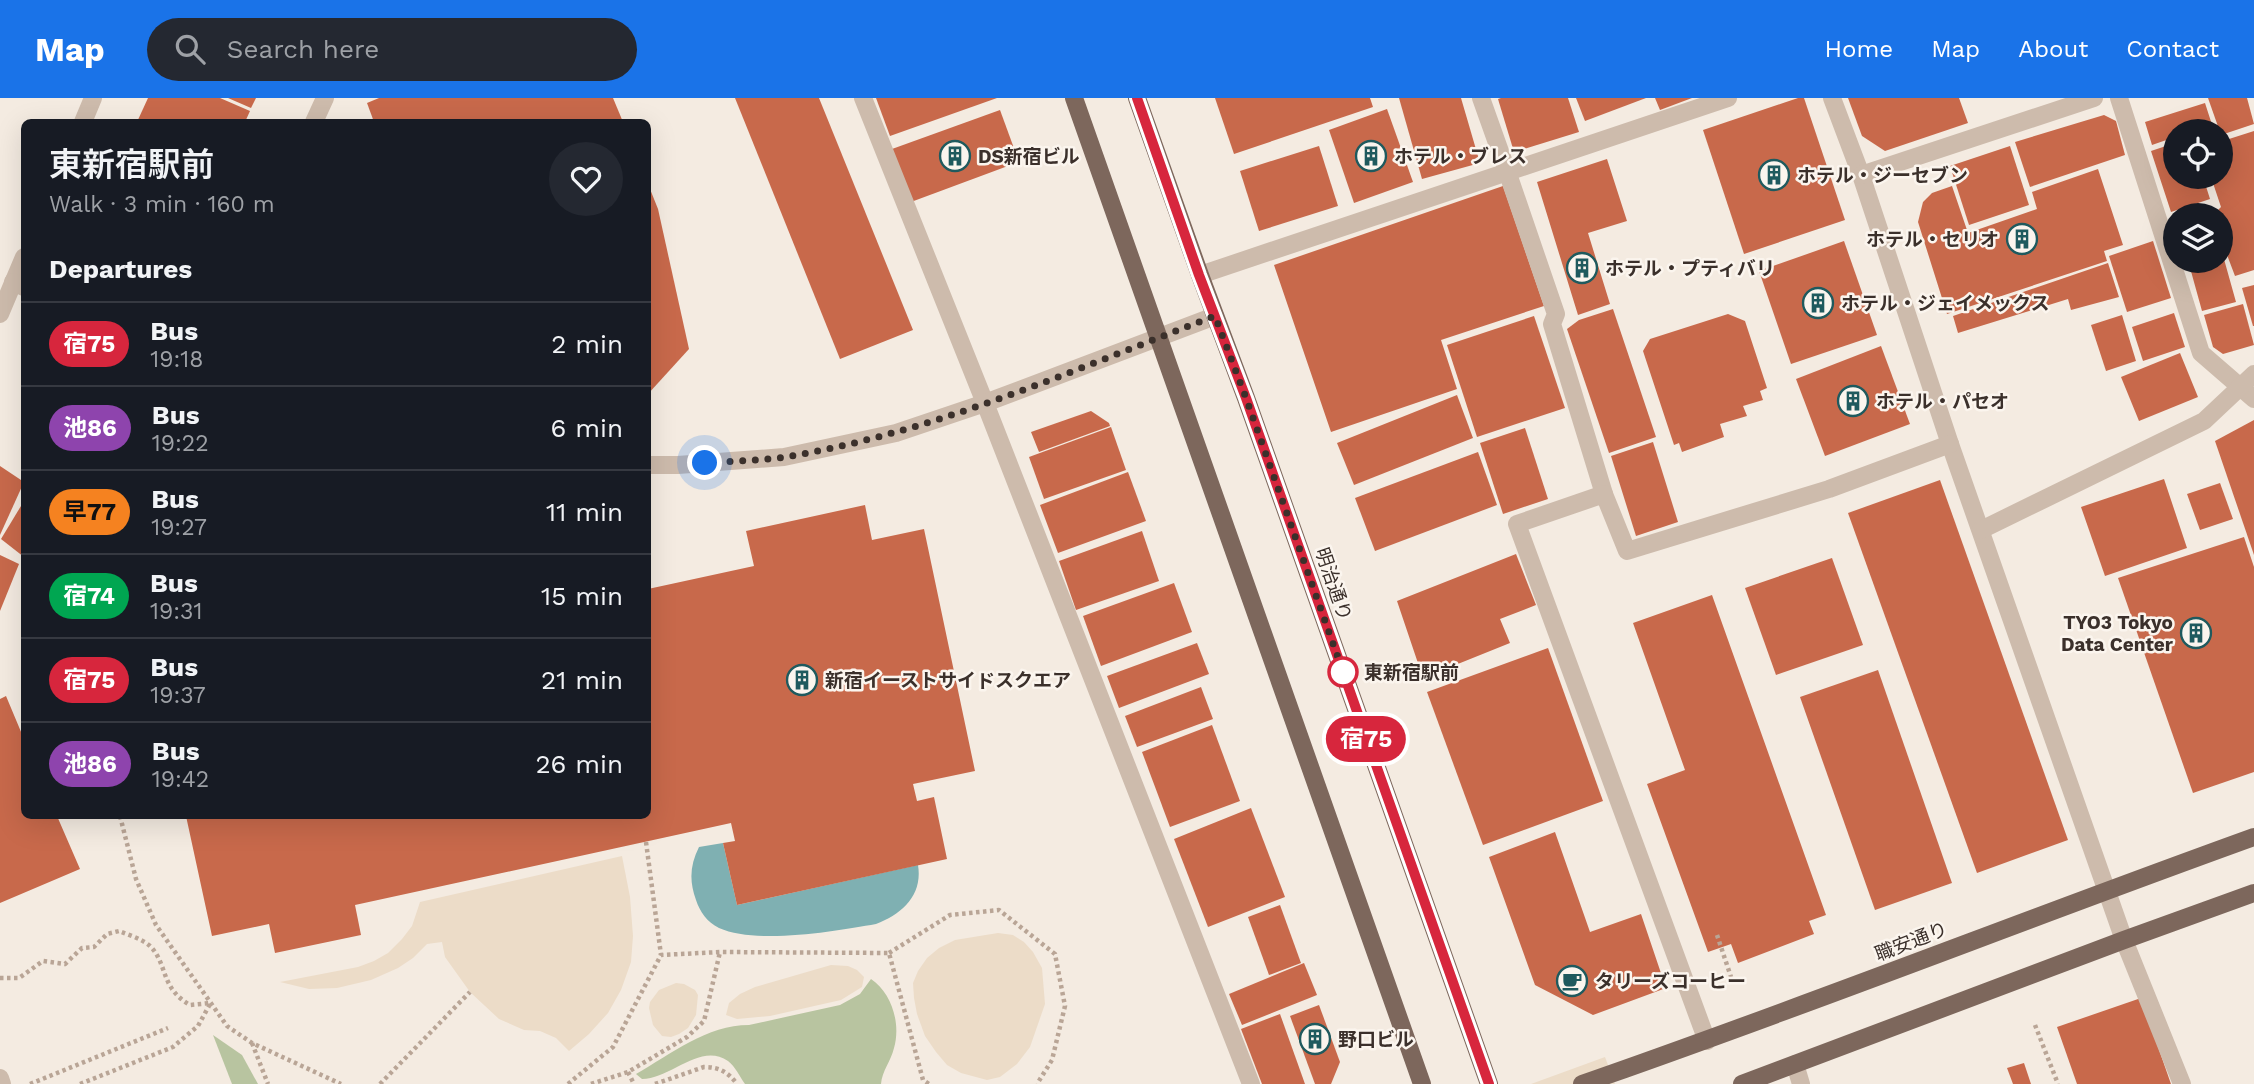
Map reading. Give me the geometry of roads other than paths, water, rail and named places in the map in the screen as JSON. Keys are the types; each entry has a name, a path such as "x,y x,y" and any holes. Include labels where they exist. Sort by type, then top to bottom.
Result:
{"main road":[{"path":"1074,98 1422,1084"},
{"name":"明治通り","path":"1137,98 1489,1084"},
{"name":"職安通り","path":"1582,1084 1707,1041 2254,837"},
{"path":"1742,1084 2254,893"}],"street":[{"path":"84,119 93,98"},
{"path":"315,119 325,98"},
{"path":"863,98 1251,1084"},
{"path":"1481,98 1556,314 1552,324 1604,494 1627,551 1829,489 1950,444"},
{"path":"1199,275 1728,98"},
{"path":"1832,98 1861,175 1950,444 2124,940 2182,1084"},
{"path":"1861,175 2094,98"},
{"path":"2119,98 2201,352 2254,399"},
{"path":"0,314 19,285"},
{"path":"651,465 783,457 896,433 985,403 1215,316"},
{"path":"1981,530 2204,421 2254,374"},
{"path":"1604,494 1517,524 1707,1041"},
{"path":"1795,1063 1801,1084"},
{"path":"0,1078 2,1084"}],"water":[{"path":"723,843 737,905 918,865 919,876 909,902 894,915 876,924 797,935 754,936 735,933 719,928 708,920 702,913 692,886 692,867 699,847"}],"place":[{"name":"DS新宿ビル","path":"955,156"},
{"name":"ホテル・ブレス","path":"1371,156"},
{"name":"ホテル・ジーセブン","path":"1774,175"},
{"name":"ホテル・セリオ","path":"2022,239"},
{"name":"ホテル・プティバリ","path":"1582,268"},
{"name":"ホテル・ジェイメックス","path":"1818,303"},
{"name":"ホテル・パセオ","path":"1853,401"},
{"name":"TYO3 Tokyo Data Center","path":"2196,633"},
{"name":"東新宿駅前","path":"1343,672"},
{"name":"新宿イーストサイドスクエア","path":"802,680"},
{"name":"タリーズコーヒー","path":"1572,981"},
{"name":"野口ビル","path":"1315,1039"}]}
